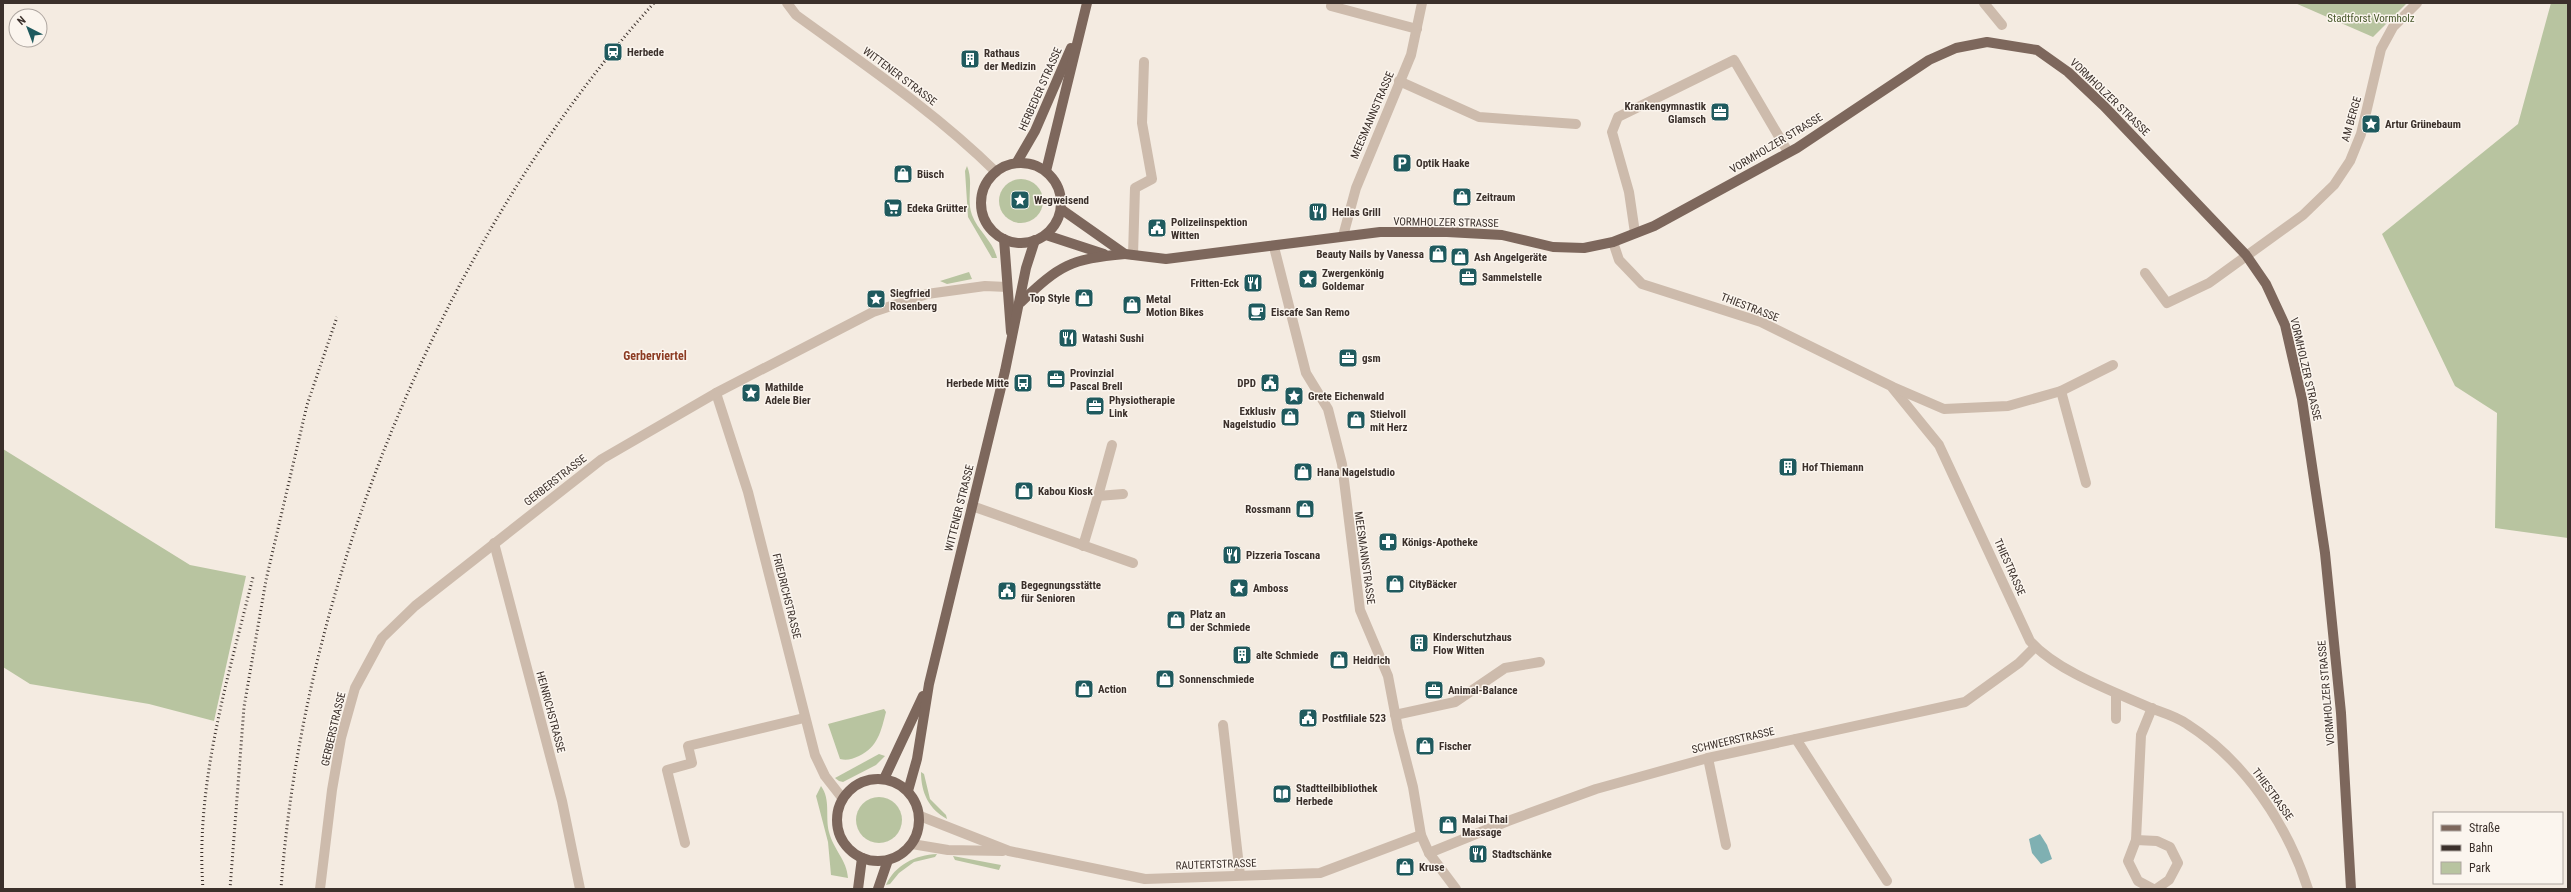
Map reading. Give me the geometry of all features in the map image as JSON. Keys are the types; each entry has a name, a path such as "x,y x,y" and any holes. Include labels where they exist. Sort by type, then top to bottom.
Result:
{"main road":[{"path":"1046,171 1087,3"},
{"name":"HERBEDER STRASSE","path":"1017,162 1035,131 1082,24"},
{"name":"VORMHOLZER STRASSE","path":"1129,254 1166,259 1274,247 1343,236 1380,232 1447,232 1502,235 1553,247 1584,248 1613,242 1654,226 1788,152 1929,60 1956,48 1987,42 2038,50 2068,72 2104,106 2246,255 2266,284 2285,325 2302,399 2326,561 2341,713 2351,889"},
{"path":"1017,162 1032,164 1046,171 1060,190 1061,210 1055,225 1046,235 1035,240 1017,243 1004,239 993,231 985,221 982,208 982,194 987,182 996,172 1017,162"},
{"path":"1061,210 1129,254"},
{"path":"1046,235 1107,255"},
{"name":"WITTENER STRASSE","path":"1004,239 1011,338"},
{"name":"WITTENER STRASSE","path":"908,791 916,759 929,684 1011,338 1021,302 1026,268 1035,240"},
{"path":"1021,302 1051,273 1069,263 1107,255 1129,254"},
{"name":"WITTENER STRASSE","path":"884,779 929,684"},
{"path":"884,779 897,783 908,791 916,803 920,816 918,830 912,844 902,854 888,860 874,861 862,858 850,850 840,832 838,812 843,799 851,789 861,783 884,779"},
{"path":"858,889 862,858"},
{"path":"878,889 888,860"}],"street":[{"name":"WITTENER STRASSE","path":"787,3 796,16 927,111 970,147 996,172"},
{"path":"1332,3 1332,6 1418,29"},
{"name":"MEESMANNSTRASSE","path":"1343,236 1356,188 1411,55 1418,29 1422,3"},
{"path":"1984,3 2002,25"},
{"name":"AM BERGE","path":"2145,273 2167,303 2209,283 2303,214 2334,185 2350,161 2361,134 2381,49 2386,36 2417,3"},
{"path":"1635,233 1629,192 1612,132 1618,117 1734,60 1788,152"},
{"path":"1129,254 1136,188 1152,179 1142,123 1144,62"},
{"path":"1399,81 1479,117 1576,124"},
{"name":"THIESTRASSE","path":"1613,242 1619,260 1642,284 1761,322 1891,386 1944,409 2008,406 2061,391 2113,365"},
{"name":"MEESMANNSTRASSE","path":"1274,247 1306,373 1328,409 1342,464 1360,610 1388,676 1413,787 1421,835 1429,853 1456,889"},
{"name":"GERBERSTRASSE","path":"320,889 332,790 341,738 355,688 382,638 415,606 602,459 716,393 872,312 927,294 985,286 1007,287"},
{"name":"THIESTRASSE","path":"1891,386 1939,444 2030,641 2042,655 2116,694 2186,723 2217,747 2251,782 2282,824 2308,889"},
{"path":"2061,391 2086,483"},
{"name":"FRIEDRICHSTRASSE","path":"716,393 748,492 804,718 815,755 825,776 843,799"},
{"path":"1083,546 1112,446"},
{"path":"1098,496 1123,494"},
{"path":"972,506 1133,563"},
{"name":"HEINRICHSTRASSE","path":"494,543 562,801 580,889"},
{"name":"SCHWEERSTRASSE","path":"1429,853 1508,821 1596,789 1708,758 1965,702 2018,663 2035,647"},
{"path":"1396,715 1455,702 1505,668 1540,662"},
{"path":"2116,694 2116,719"},
{"path":"2152,708 2141,735 2136,840 2128,861 2138,882 2153,889"},
{"path":"685,843 667,770 692,763 688,746 804,718"},
{"path":"1223,725 1240,875"},
{"path":"1796,739 1887,881"},
{"path":"1708,758 1726,845"},
{"name":"RAUTERTSTRASSE","path":"920,816 1009,851 1145,879 1320,873 1421,835"},
{"path":"2136,840 2157,841 2170,847 2178,863 2169,880 2156,889"},
{"name":"RAUTERTSTRASSE","path":"912,844 948,850 1009,851"}],"green space":[{"name":"Stadtforst Vormholz","path":"2295,3 2407,3 2373,37"},
{"path":"2551,3 2568,3 2568,538 2495,528 2497,413 2455,386 2382,234 2518,124"},
{"path":"967,166 970,178 970,209 975,221 992,246 997,258 992,258 968,217 965,171"},
{"path":"1017,179 1025,179 1030,180 1037,185 1042,192 1042,210 1037,217 1030,222 1017,223 1009,220 1002,213 999,205 999,197 1002,189 1009,182"},
{"path":"969,272 972,279 947,284 940,281"},
{"path":"3,449 190,565 246,576 214,721 149,704 30,684 3,667"},
{"path":"884,709 886,712 878,738 871,748 854,758 847,760 840,759 828,724"},
{"path":"879,754 885,756 876,765 843,782 835,778"},
{"path":"921,772 924,774 930,799 946,815 947,819 935,810 927,800 921,780"},
{"path":"821,786 827,802 829,832 843,860 848,878 831,875 828,842 816,796"},
{"path":"874,797 884,797 892,801 898,807 902,815 902,825 898,833 892,839 884,843 874,843 866,839 860,833 856,825 856,815 860,807 866,801"},
{"path":"937,854 935,857 914,862 899,873 890,884 886,885 895,872 907,862 921,856"},
{"path":"953,856 1001,865 999,870 955,860"}],"water":[{"path":"2040,834 2047,845 2052,859 2041,864 2032,853 2029,839"}],"railway":[{"path":"281,889 295,772 319,653 354,534 398,416 450,303 511,195 579,94 654,3"},
{"path":"230,889 244,707 266,580 307,405 337,317"},
{"path":"203,889 202,850 204,810 209,771 224,692 253,577"}],"place":[{"name":"Herbede","path":"613,52"},
{"name":"Rathaus der Medizin","path":"970,59"},
{"name":"Krankengymnastik Glamsch","path":"1720,112"},
{"name":"Artur Grünebaum","path":"2371,124"},
{"name":"Optik Haake","path":"1402,163"},
{"name":"Büsch","path":"903,174"},
{"name":"Zeitraum","path":"1462,197"},
{"name":"Wegweisend","path":"1020,200"},
{"name":"Edeka Grütter","path":"893,208"},
{"name":"Hellas Grill","path":"1318,212"},
{"name":"Polizeiinspektion Witten","path":"1157,228"},
{"name":"Beauty Nails by Vanessa","path":"1438,254"},
{"name":"Ash Angelgeräte","path":"1460,257"},
{"name":"Sammelstelle","path":"1468,277"},
{"name":"Zwergenkönig Goldemar","path":"1308,279"},
{"name":"Fritten-Eck","path":"1253,283"},
{"name":"Top Style","path":"1084,298"},
{"name":"Siegfried Rosenberg","path":"876,299"},
{"name":"Metal Motion Bikes","path":"1132,305"},
{"name":"Eiscafe San Remo","path":"1257,312"},
{"name":"Watashi Sushi","path":"1068,338"},
{"name":"gsm","path":"1348,358"},
{"name":"Provinzial Pascal Brell","path":"1056,379"},
{"name":"Herbede Mitte","path":"1023,383"},
{"name":"DPD","path":"1270,383"},
{"name":"Mathilde Adele Bier","path":"751,393"},
{"name":"Grete Eichenwald","path":"1294,396"},
{"name":"Physiotherapie Link","path":"1095,406"},
{"name":"Exklusiv Nagelstudio","path":"1290,417"},
{"name":"Stielvoll mit Herz","path":"1356,420"},
{"name":"Hof Thiemann","path":"1788,467"},
{"name":"Hana Nagelstudio","path":"1303,472"},
{"name":"Kabou Kiosk","path":"1024,491"},
{"name":"Rossmann","path":"1305,509"},
{"name":"Königs-Apotheke","path":"1388,542"},
{"name":"Pizzeria Toscana","path":"1232,555"},
{"name":"CityBäcker","path":"1395,584"},
{"name":"Amboss","path":"1239,588"},
{"name":"Begegnungsstätte für Senioren","path":"1007,591"},
{"name":"Platz an der Schmiede","path":"1176,620"},
{"name":"Kinderschutzhaus Flow Witten","path":"1419,643"},
{"name":"alte Schmiede","path":"1242,655"},
{"name":"Heidrich","path":"1339,660"},
{"name":"Sonnenschmiede","path":"1165,679"},
{"name":"Action","path":"1084,689"},
{"name":"Animal-Balance","path":"1434,690"},
{"name":"Postfiliale 523","path":"1308,718"},
{"name":"Fischer","path":"1425,746"},
{"name":"Stadtteilbibliothek Herbede","path":"1282,794"},
{"name":"Malai Thai Massage","path":"1448,825"},
{"name":"Stadtschänke","path":"1478,854"},
{"name":"Kruse","path":"1405,867"}],"district":[{"name":"Gerberviertel","path":"655,356"}]}
